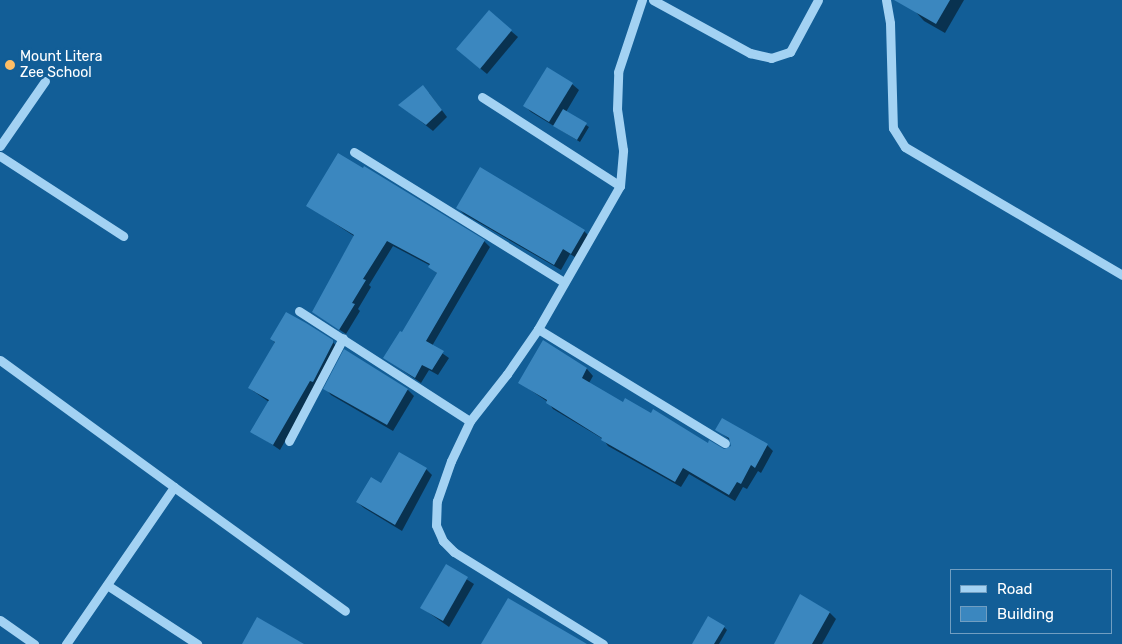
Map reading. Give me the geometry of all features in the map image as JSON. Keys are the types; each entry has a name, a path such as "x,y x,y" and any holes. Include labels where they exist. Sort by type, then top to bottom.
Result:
{"street":[{"path":"603,644 454,552 443,541 436,525 437,501 470,421 507,374 538,329 620,186 623,150 617,109 618,72 642,0"},
{"path":"653,0 750,53 771,58 790,52 818,0"},
{"path":"886,0 890,23 893,128 905,146 1122,275"},
{"path":"0,146 45,81"},
{"path":"482,97 620,186"},
{"path":"354,152 564,282"},
{"path":"0,156 123,236"},
{"path":"299,310 470,421"},
{"path":"538,329 725,443"},
{"path":"289,442 343,338"},
{"path":"0,360 345,611"},
{"path":"66,644 174,487"},
{"path":"107,585 197,644"},
{"path":"0,620 34,644"}],"building":[{"path":"894,0 950,0 936,24"},
{"path":"489,10 512,30 480,69 456,49"},
{"path":"547,67 573,83 549,122 523,106"},
{"path":"423,85 442,110 426,125 398,105"},
{"path":"563,109 587,123 577,140 553,126"},
{"path":"338,153 363,168 364,166 485,240 426,341 444,351 432,370 422,365 415,378 383,358 400,331 402,332 437,273 428,267 430,264 387,241 363,279 366,280 352,303 355,304 339,330 312,312 354,235 306,206"},
{"path":"480,167 585,230 571,254 563,249 554,265 456,208"},
{"path":"286,312 333,340 333,343 313,382 310,381 273,445 250,432 269,400 248,388 275,342 270,339"},
{"path":"543,340 587,368 582,378 623,402 625,398 651,413 653,409 708,443 709,440 724,449 731,446 729,438 715,430 722,418 768,444 755,468 751,465 741,484 737,482 729,495 683,468 675,482 601,440 602,438 546,403 547,400 518,383"},
{"path":"344,349 408,389 387,425 323,389"},
{"path":"399,452 427,468 395,525 356,502 371,477 381,483"},
{"path":"446,564 468,577 443,621 420,608"},
{"path":"800,594 830,612 812,644 774,644"},
{"path":"508,598 587,644 481,644"},
{"path":"708,616 725,626 714,644 692,644"},
{"path":"257,617 304,644 242,644"}],"place":[{"name":"Mount Litera Zee School","path":"10,65"}]}
